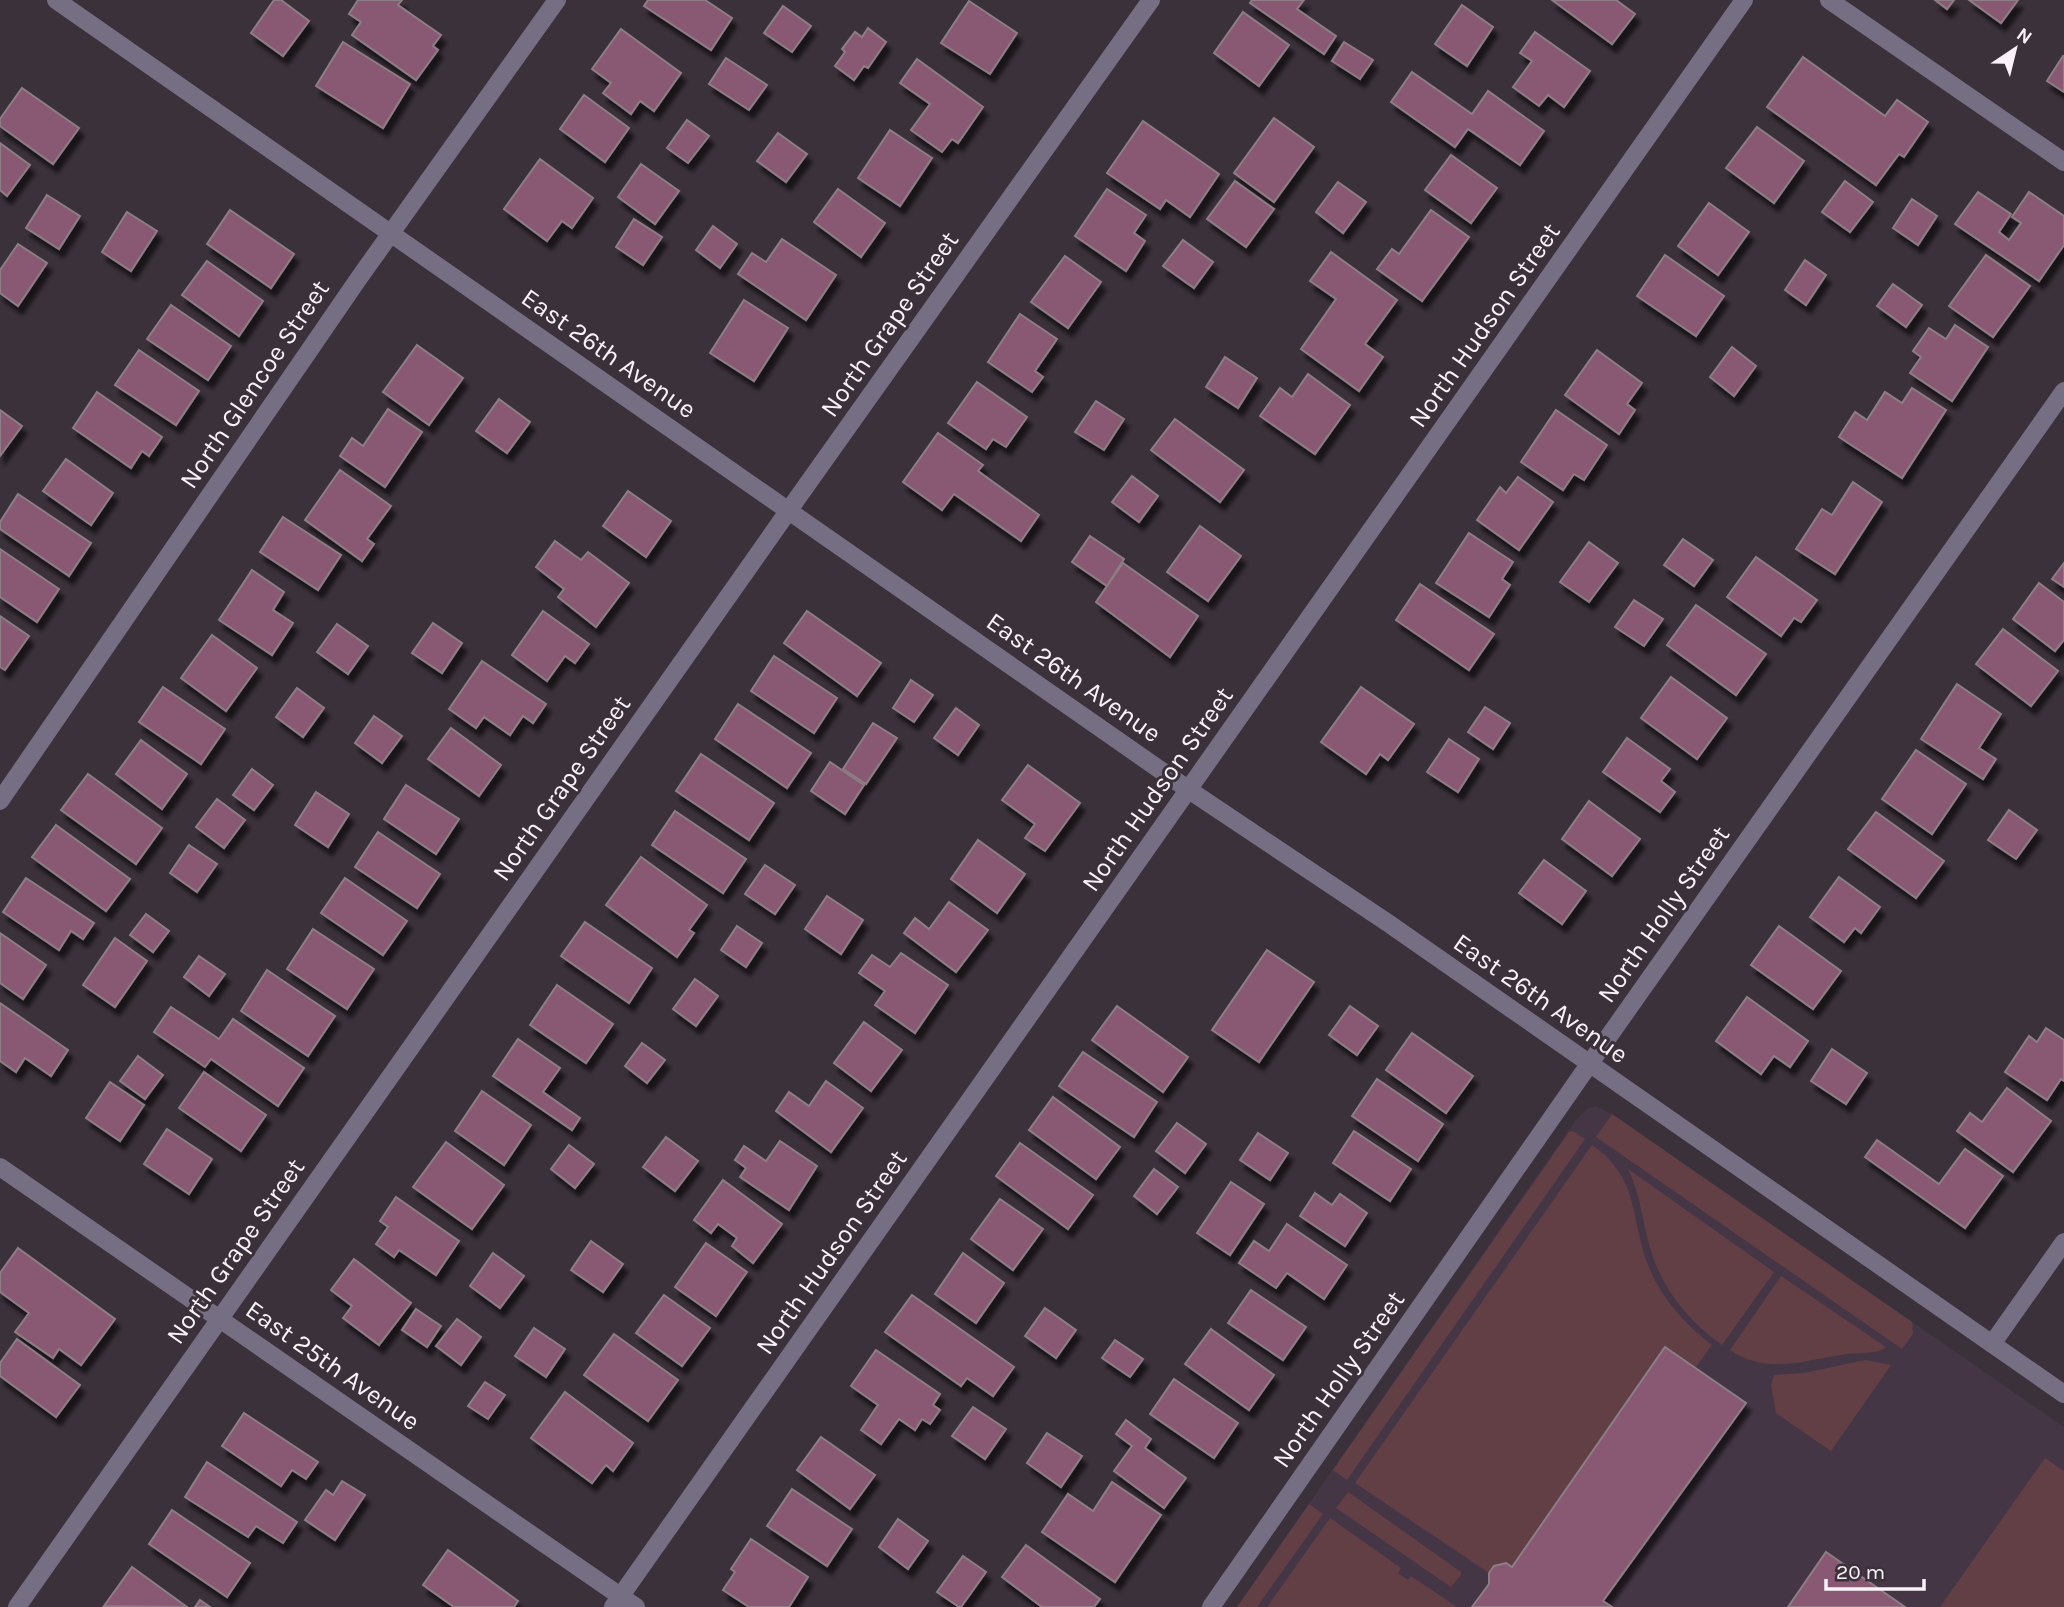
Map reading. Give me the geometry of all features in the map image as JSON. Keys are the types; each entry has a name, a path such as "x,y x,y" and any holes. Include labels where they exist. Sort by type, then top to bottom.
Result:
{"street":[{"name":"East 26th Avenue","path":"56,0 1189,790 1388,923 2064,1394"},
{"name":"North Glencoe Street","path":"0,801 391,234 557,0"},
{"name":"North Grape Street","path":"17,1607 1151,0"},
{"name":"North Hudson Street","path":"617,1602 1744,0"},
{"path":"1829,0 2064,162"},
{"name":"North Holly Street","path":"1211,1607 1590,1063 2064,391"},
{"name":"East 25th Avenue","path":"0,1167 220,1318 617,1602 636,1607"},
{"path":"1992,1344 2064,1242"}],"shaded area":[{"path":"1596,1106 1612,1114 2064,1427 2064,1607 1237,1607 1575,1121 1587,1109"},
{"path":"1612,1114 1912,1322 1913,1334 1902,1349 1596,1137"},
{"path":"1573,1131 1585,1139 1347,1480 1333,1470 1569,1132"},
{"path":"1592,1145 1618,1170 1626,1184 1647,1262 1658,1286 1692,1328 1712,1345 1695,1368 1664,1347 1512,1567 1506,1563 1494,1566 1489,1573 1355,1483"},
{"path":"1628,1169 1774,1272 1722,1345 1684,1311 1665,1284 1652,1253"},
{"path":"1781,1276 1886,1347 1873,1352 1788,1364 1759,1362 1730,1350"},
{"path":"1865,1360 1891,1365 1831,1451 1776,1413 1771,1385 1774,1375 1804,1373"},
{"path":"2045,1458 2064,1471 2064,1607 1940,1607"},
{"path":"1348,1492 1461,1572 1461,1575 1451,1587 1336,1508"},
{"path":"1309,1504 1323,1514 1257,1607 1237,1607"},
{"path":"1330,1518 1401,1568 1398,1573 1408,1580 1411,1576 1457,1607 1267,1607"}],"building":[{"path":"274,0 281,0 309,21 283,56 251,33"},
{"path":"358,0 402,0 398,5 441,35 433,46 438,50 416,80 352,35 361,22 349,14"},
{"path":"648,0 705,0 732,18 711,50 644,6"},
{"path":"1252,0 1304,0 1297,9 1336,36 1324,54 1250,3"},
{"path":"1552,0 1616,0 1635,14 1612,44"},
{"path":"1935,0 1954,0 1947,9"},
{"path":"1969,0 2018,0 2001,23"},
{"path":"969,1 1017,33 990,74 941,43"},
{"path":"1462,5 1493,27 1467,66 1435,44"},
{"path":"783,6 811,26 792,52 764,33"},
{"path":"1243,12 1289,45 1259,86 1214,53"},
{"path":"868,28 886,42 868,68 864,66 854,80 835,66 845,52 842,49 855,32 862,37"},
{"path":"621,29 681,73 654,111 640,101 631,114 603,93 611,83 592,69"},
{"path":"1535,32 1590,71 1564,107 1548,95 1539,106 1513,87 1532,61 1520,53"},
{"path":"343,42 410,84 383,128 316,86"},
{"path":"1344,42 1373,60 1360,79 1332,61"},
{"path":"2064,56 2064,92 2047,81"},
{"path":"1803,57 1885,116 1897,100 1928,122 1904,157 1899,154 1876,185 1767,107"},
{"path":"726,58 767,85 749,110 709,84"},
{"path":"917,59 983,107 958,143 952,139 942,152 911,130 930,104 900,83"},
{"path":"1412,72 1472,114 1488,91 1544,131 1520,165 1468,129 1455,147 1391,102"},
{"path":"22,88 79,128 53,164 0,126 0,119"},
{"path":"584,95 629,128 605,162 560,129"},
{"path":"1274,118 1314,147 1274,202 1234,173"},
{"path":"687,120 709,136 688,163 667,148"},
{"path":"1143,121 1219,174 1190,217 1166,200 1160,209 1107,173"},
{"path":"1757,127 1804,161 1774,203 1726,168"},
{"path":"890,130 932,158 900,206 858,178"},
{"path":"778,133 807,154 786,182 757,161"},
{"path":"0,143 30,165 7,196 0,190"},
{"path":"1451,155 1497,188 1471,223 1425,190"},
{"path":"540,159 593,198 572,228 562,221 547,241 504,209"},
{"path":"641,164 679,191 655,224 618,197"},
{"path":"1235,181 1274,209 1246,247 1207,219"},
{"path":"1845,181 1873,202 1850,232 1822,212"},
{"path":"1338,182 1366,202 1343,233 1316,212"},
{"path":"838,189 885,223 861,257 814,222"},
{"path":"1107,189 1146,215 1134,233 1145,241 1126,271 1075,236"},
{"path":"1978,192 2011,214 1999,232 2009,240 2021,223 2012,217 2029,192 2064,216 2064,245 2039,281 1955,224"},
{"path":"47,195 80,216 59,249 26,228"},
{"path":"1912,199 1937,216 1918,245 1893,228"},
{"path":"1709,203 1749,232 1718,275 1678,246"},
{"path":"230,210 294,254 271,288 207,244"},
{"path":"1431,210 1469,237 1422,301 1377,269 1392,249 1399,254"},
{"path":"127,212 157,231 131,271 102,252"},
{"path":"634,219 662,237 643,265 616,247"},
{"path":"713,226 737,244 720,268 696,250"},
{"path":"782,239 836,275 806,320 738,274 752,253 766,262"},
{"path":"1183,240 1213,262 1194,288 1163,266"},
{"path":"18,244 47,263 18,306 0,293 0,270"},
{"path":"1331,252 1397,300 1365,344 1383,357 1359,391 1301,349 1336,299 1310,281"},
{"path":"1665,255 1724,296 1696,336 1637,296"},
{"path":"1986,255 2030,286 1993,337 1949,306"},
{"path":"1065,256 1101,282 1068,328 1031,302"},
{"path":"1805,260 1826,275 1806,305 1785,290"},
{"path":"207,261 263,301 239,336 182,295"},
{"path":"1893,284 1922,305 1906,327 1877,306"},
{"path":"744,300 788,328 754,381 710,353"},
{"path":"171,305 231,346 208,380 147,339"},
{"path":"1020,314 1057,339 1035,371 1043,377 1032,392 988,362"},
{"path":"1955,325 1988,347 1952,401 1910,373 1921,357 1913,351 1929,328 1946,339"},
{"path":"417,345 463,378 429,425 383,392"},
{"path":"1732,347 1756,366 1734,396 1710,377"},
{"path":"139,350 199,391 176,425 115,385"},
{"path":"1597,350 1642,383 1627,404 1635,410 1619,434 1565,395"},
{"path":"1225,357 1257,378 1238,408 1206,387"},
{"path":"1308,374 1350,405 1315,454 1260,416 1280,388 1292,397"},
{"path":"977,382 1027,417 1006,447 993,439 986,449 948,423"},
{"path":"1912,388 1946,410 1902,478 1839,437 1855,412 1867,420 1885,392 1902,403"},
{"path":"97,392 162,437 149,456 142,451 131,468 73,428"},
{"path":"499,399 530,422 507,453 476,431"},
{"path":"1096,401 1124,419 1104,450 1075,432"},
{"path":"388,409 422,432 385,487 340,456 352,438 363,446"},
{"path":"0,410 22,426 0,456"},
{"path":"1556,410 1607,445 1584,480 1574,474 1563,490 1521,462"},
{"path":"1175,419 1244,470 1220,502 1151,450"},
{"path":"938,433 983,465 978,471 1039,515 1021,541 954,494 942,510 903,482"},
{"path":"66,459 113,493 91,525 43,491"},
{"path":"340,470 391,506 367,539 374,544 362,561 305,520"},
{"path":"1132,476 1158,496 1139,522 1112,502"},
{"path":"1518,477 1553,502 1519,550 1477,520 1500,487 1506,493"},
{"path":"1853,482 1882,502 1835,574 1796,549 1822,509 1832,515"},
{"path":"628,491 671,521 646,557 603,526"},
{"path":"18,494 91,543 69,576 0,529 0,522"},
{"path":"283,517 341,555 318,590 260,552"},
{"path":"1200,526 1241,556 1208,601 1167,572"},
{"path":"1469,533 1513,562 1502,579 1510,585 1489,617 1436,583"},
{"path":"1090,536 1124,559 1107,586 1072,562"},
{"path":"1683,539 1713,560 1694,586 1664,565"},
{"path":"555,541 581,560 588,552 629,583 596,627 558,597 564,589 536,567"},
{"path":"1589,542 1618,563 1589,602 1560,582"},
{"path":"0,549 59,589 37,622 0,597"},
{"path":"1756,557 1817,600 1801,622 1794,618 1781,636 1727,597"},
{"path":"1123,563 1198,616 1170,657 1096,602"},
{"path":"2064,563 2064,587 2052,579"},
{"path":"252,570 284,592 273,610 293,623 272,655 219,620"},
{"path":"2039,583 2064,602 2064,640 2055,651 2013,619"},
{"path":"1420,584 1494,634 1469,670 1396,620"},
{"path":"1634,600 1663,619 1644,646 1615,627"},
{"path":"1696,605 1766,654 1736,695 1667,645"},
{"path":"543,611 589,644 575,663 565,656 547,681 512,655"},
{"path":"807,611 881,663 857,696 784,643"},
{"path":"0,616 29,636 5,670 0,667"},
{"path":"433,623 462,643 442,673 412,653"},
{"path":"337,624 368,646 348,674 317,652"},
{"path":"2003,629 2058,671 2031,706 1976,664"},
{"path":"212,635 257,668 226,711 181,678"},
{"path":"774,656 837,698 814,733 751,691"},
{"path":"482,661 546,704 533,723 523,716 510,735 484,717 476,728 449,709"},
{"path":"1671,677 1727,718 1697,759 1641,718"},
{"path":"911,680 933,695 914,722 893,708"},
{"path":"1957,684 2001,714 1979,748 1996,759 1983,779 1921,739"},
{"path":"163,687 225,729 201,764 139,722"},
{"path":"1361,687 1414,724 1388,760 1380,754 1366,774 1321,742"},
{"path":"297,688 324,708 303,737 276,717"},
{"path":"738,704 811,753 787,788 715,739"},
{"path":"1485,707 1510,723 1493,749 1468,732"},
{"path":"956,708 979,725 958,755 934,738"},
{"path":"374,716 402,736 382,763 355,743"},
{"path":"873,723 897,738 866,784 843,769"},
{"path":"451,728 501,765 479,796 428,759"},
{"path":"1627,738 1670,769 1661,781 1675,792 1660,812 1603,772"},
{"path":"1449,739 1479,759 1458,792 1427,772"},
{"path":"141,740 187,774 162,809 116,774"},
{"path":"1916,750 1966,784 1932,834 1882,799"},
{"path":"701,754 774,803 749,840 676,791"},
{"path":"830,762 864,785 845,814 811,791"},
{"path":"1028,765 1080,803 1045,851 1025,838 1035,824 1002,800"},
{"path":"252,769 273,785 254,810 233,795"},
{"path":"88,774 162,828 136,864 61,810"},
{"path":"406,785 459,819 436,854 384,819"},
{"path":"316,792 349,814 328,847 295,825"},
{"path":"217,799 245,820 224,848 196,827"},
{"path":"1589,801 1640,839 1612,876 1562,839"},
{"path":"2009,810 2037,830 2016,859 1988,840"},
{"path":"675,811 746,859 723,893 652,845"},
{"path":"1876,812 1944,861 1916,898 1848,849"},
{"path":"56,825 130,879 106,911 32,857"},
{"path":"378,832 440,874 417,908 355,867"},
{"path":"978,840 1025,874 997,913 951,879"},
{"path":"189,845 217,864 197,892 170,873"},
{"path":"641,857 707,905 689,930 694,933 677,957 606,905"},
{"path":"1544,860 1586,891 1562,924 1519,893"},
{"path":"765,865 795,885 775,914 745,894"},
{"path":"1839,877 1880,907 1861,933 1855,928 1844,942 1810,917"},
{"path":"26,878 94,923 83,939 71,931 59,950 3,912"},
{"path":"345,878 407,921 383,955 321,913"},
{"path":"827,896 863,920 841,954 805,929"},
{"path":"949,902 988,930 956,972 904,933 915,918 929,929"},
{"path":"146,914 169,931 153,952 130,935"},
{"path":"585,922 652,968 629,1003 561,956"},
{"path":"737,926 762,943 746,967 721,950"},
{"path":"1779,926 1841,971 1813,1009 1751,965"},
{"path":"313,929 374,969 347,1009 287,969"},
{"path":"0,933 46,965 23,999 0,983"},
{"path":"115,938 147,961 115,1007 83,985"},
{"path":"1267,950 1314,982 1259,1062 1212,1030"},
{"path":"901,953 948,985 915,1033 875,1005 885,991 859,973 872,955 890,967"},
{"path":"199,956 225,974 209,996 184,977"},
{"path":"267,970 335,1016 308,1056 241,1011"},
{"path":"695,979 718,996 696,1026 673,1009"},
{"path":"557,985 613,1024 586,1063 530,1025"},
{"path":"1747,997 1808,1041 1790,1067 1774,1056 1761,1074 1716,1041"},
{"path":"0,1003 68,1050 51,1076 25,1058 16,1072 0,1061"},
{"path":"1117,1006 1188,1057 1163,1092 1092,1040"},
{"path":"1350,1006 1378,1026 1357,1055 1329,1035"},
{"path":"171,1007 219,1039 233,1019 304,1068 278,1106 211,1059 205,1067 154,1032"},
{"path":"864,1022 902,1050 871,1091 834,1063"},
{"path":"2046,1028 2064,1040 2064,1081 2061,1079 2047,1100 2005,1072 2029,1036 2037,1042"},
{"path":"1412,1033 1473,1076 1446,1113 1386,1070"},
{"path":"518,1039 560,1068 543,1092 580,1118 572,1130 493,1076"},
{"path":"642,1043 665,1060 647,1083 625,1066"},
{"path":"1832,1049 1867,1073 1846,1104 1811,1081"},
{"path":"1083,1052 1157,1102 1134,1137 1059,1086"},
{"path":"138,1056 163,1075 145,1099 120,1081"},
{"path":"204,1072 266,1115 241,1151 179,1108"},
{"path":"1377,1079 1443,1124 1418,1161 1352,1116"},
{"path":"826,1081 863,1108 831,1152 776,1111 789,1092 809,1106"},
{"path":"110,1082 144,1105 120,1141 86,1118"},
{"path":"2007,1088 2051,1121 2013,1172 1957,1131 1970,1113 1982,1122"},
{"path":"482,1091 531,1125 504,1165 455,1131"},
{"path":"1053,1097 1120,1147 1096,1179 1029,1130"},
{"path":"1177,1123 1206,1144 1185,1173 1156,1151"},
{"path":"167,1129 212,1159 189,1194 144,1164"},
{"path":"1354,1131 1411,1169 1390,1201 1333,1163"},
{"path":"1258,1133 1288,1153 1270,1180 1240,1160"},
{"path":"666,1137 698,1161 675,1191 643,1167"},
{"path":"1877,1140 1939,1184 1965,1149 2003,1176 1965,1228 1865,1157"},
{"path":"780,1141 817,1166 789,1210 740,1177 746,1168 735,1160 744,1146 766,1161"},
{"path":"446,1142 504,1185 472,1229 413,1187"},
{"path":"1020,1143 1093,1195 1068,1229 996,1176"},
{"path":"569,1145 594,1164 575,1188 551,1169"},
{"path":"1154,1169 1178,1187 1157,1214 1134,1196"},
{"path":"723,1180 782,1224 753,1263 732,1246 737,1238 718,1224 711,1233 694,1220"},
{"path":"1231,1182 1264,1204 1230,1255 1197,1233"},
{"path":"1315,1193 1332,1205 1340,1194 1367,1213 1345,1246 1300,1216"},
{"path":"396,1197 459,1241 436,1275 399,1250 394,1257 376,1244 388,1227 380,1221"},
{"path":"1000,1199 1043,1229 1013,1270 971,1239"},
{"path":"1287,1224 1347,1265 1324,1299 1287,1273 1276,1288 1239,1263 1254,1241 1269,1251"},
{"path":"591,1241 623,1264 603,1292 571,1270"},
{"path":"706,1243 747,1272 716,1316 675,1287"},
{"path":"18,1248 115,1319 81,1365 59,1349 53,1358 15,1332 29,1313 0,1292 0,1273"},
{"path":"493,1253 524,1276 500,1308 470,1286"},
{"path":"963,1253 1004,1283 976,1323 935,1294"},
{"path":"354,1259 411,1303 379,1345 343,1318 352,1306 331,1290"},
{"path":"1251,1290 1306,1327 1283,1360 1228,1323"},
{"path":"664,1295 710,1328 682,1366 636,1333"},
{"path":"912,1295 1014,1367 993,1396 967,1378 961,1386 885,1332"},
{"path":"1045,1308 1076,1330 1056,1358 1025,1336"},
{"path":"416,1309 441,1326 427,1347 402,1330"},
{"path":"457,1319 481,1337 461,1365 436,1346"},
{"path":"534,1328 565,1349 546,1377 515,1356"},
{"path":"1211,1329 1274,1375 1249,1410 1185,1364"},
{"path":"614,1334 678,1380 648,1421 584,1375"},
{"path":"17,1339 80,1385 56,1417 0,1376 0,1363"},
{"path":"1115,1340 1143,1359 1130,1377 1102,1358"},
{"path":"1665,1347 1746,1403 1603,1601 1612,1607 1472,1607 1489,1584 1489,1573 1494,1566 1506,1563 1512,1567"},
{"path":"876,1350 940,1394 933,1405 940,1410 930,1424 922,1419 915,1430 899,1419 881,1444 861,1430 878,1405 851,1386"},
{"path":"1174,1379 1238,1423 1214,1458 1150,1414"},
{"path":"485,1382 505,1395 488,1419 468,1406"},
{"path":"565,1392 633,1443 613,1471 606,1465 592,1483 531,1438"},
{"path":"973,1407 1006,1429 985,1459 952,1436"},
{"path":"244,1413 318,1462 306,1479 292,1470 281,1486 222,1446"},
{"path":"1126,1420 1151,1439 1145,1448 1186,1478 1164,1508 1114,1471 1132,1446 1116,1434"},
{"path":"1047,1433 1082,1456 1061,1487 1027,1463"},
{"path":"821,1437 875,1475 850,1509 797,1470"},
{"path":"207,1462 297,1522 283,1543 256,1526 248,1537 185,1497"},
{"path":"342,1481 365,1495 335,1540 305,1520 326,1490 333,1495"},
{"path":"1112,1482 1161,1515 1115,1582 1042,1532 1068,1494 1093,1511"},
{"path":"792,1489 852,1529 827,1566 767,1526"},
{"path":"172,1510 250,1563 227,1597 149,1544"},
{"path":"898,1519 928,1541 908,1569 879,1547"},
{"path":"751,1539 808,1577 789,1607 749,1607 723,1590 735,1572 731,1569"},
{"path":"1026,1545 1100,1599 1094,1607 1042,1607 1002,1577"},
{"path":"448,1550 518,1601 514,1607 454,1607 423,1585"},
{"path":"1826,1552 1905,1607 1788,1607"},
{"path":"963,1556 986,1572 959,1607 937,1592"},
{"path":"132,1567 187,1607 104,1606"},
{"path":"200,1600 210,1607 195,1607"}]}
